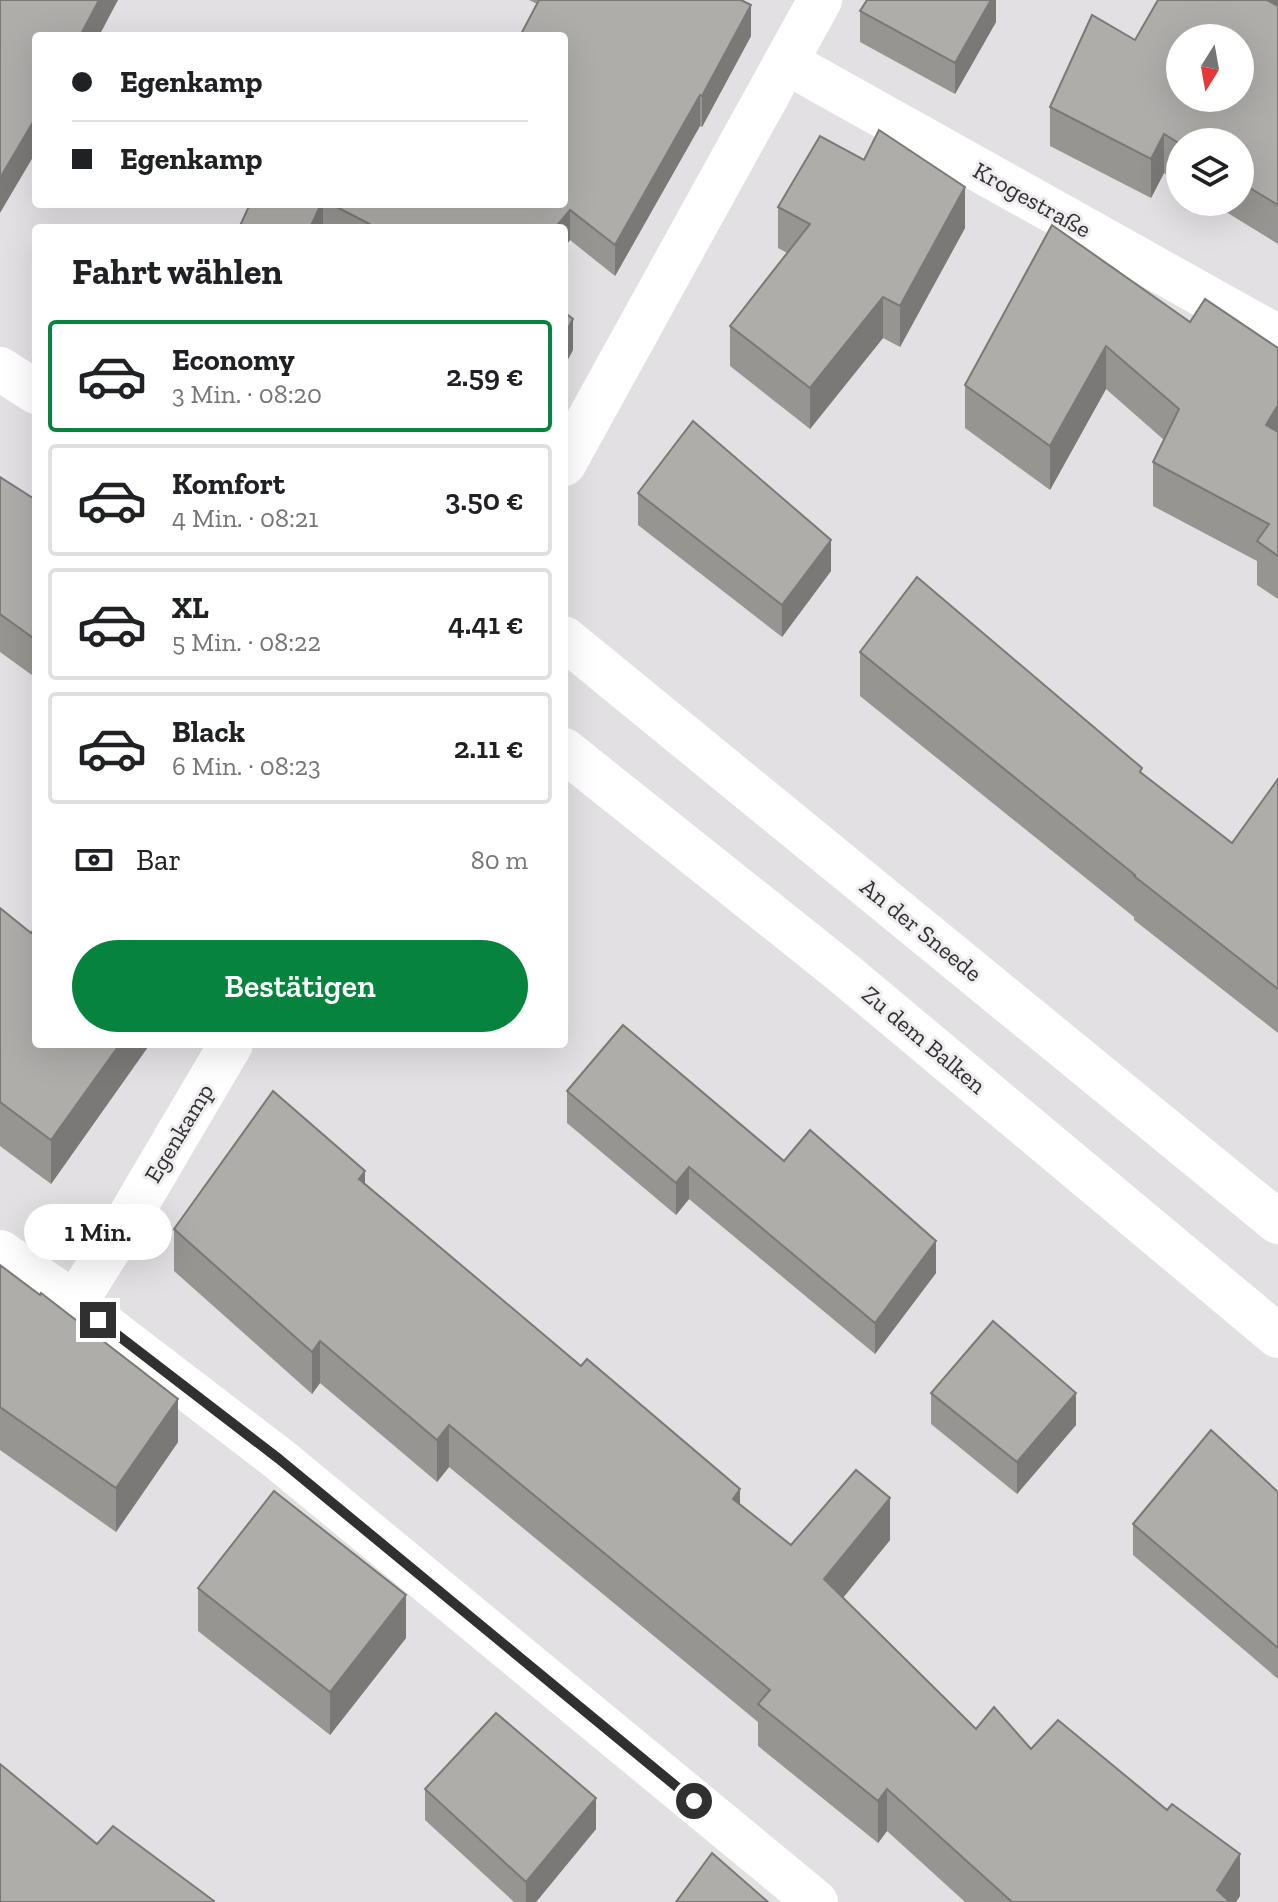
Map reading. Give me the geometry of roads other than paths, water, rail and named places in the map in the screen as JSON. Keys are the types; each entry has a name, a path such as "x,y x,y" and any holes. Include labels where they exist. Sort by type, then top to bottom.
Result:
{"street":[{"path":"568,457 820,0"},
{"name":"Krogestraße","path":"786,62 1278,337"},
{"path":"0,369 32,389"},
{"name":"An der Sneede","path":"568,641 1278,1222"},
{"name":"Zu dem Balken","path":"568,753 853,981 1278,1336"},
{"name":"Egenkamp","path":"75,1303 229,1048"},
{"path":"0,1252 75,1303 279,1459 816,1902"}]}
